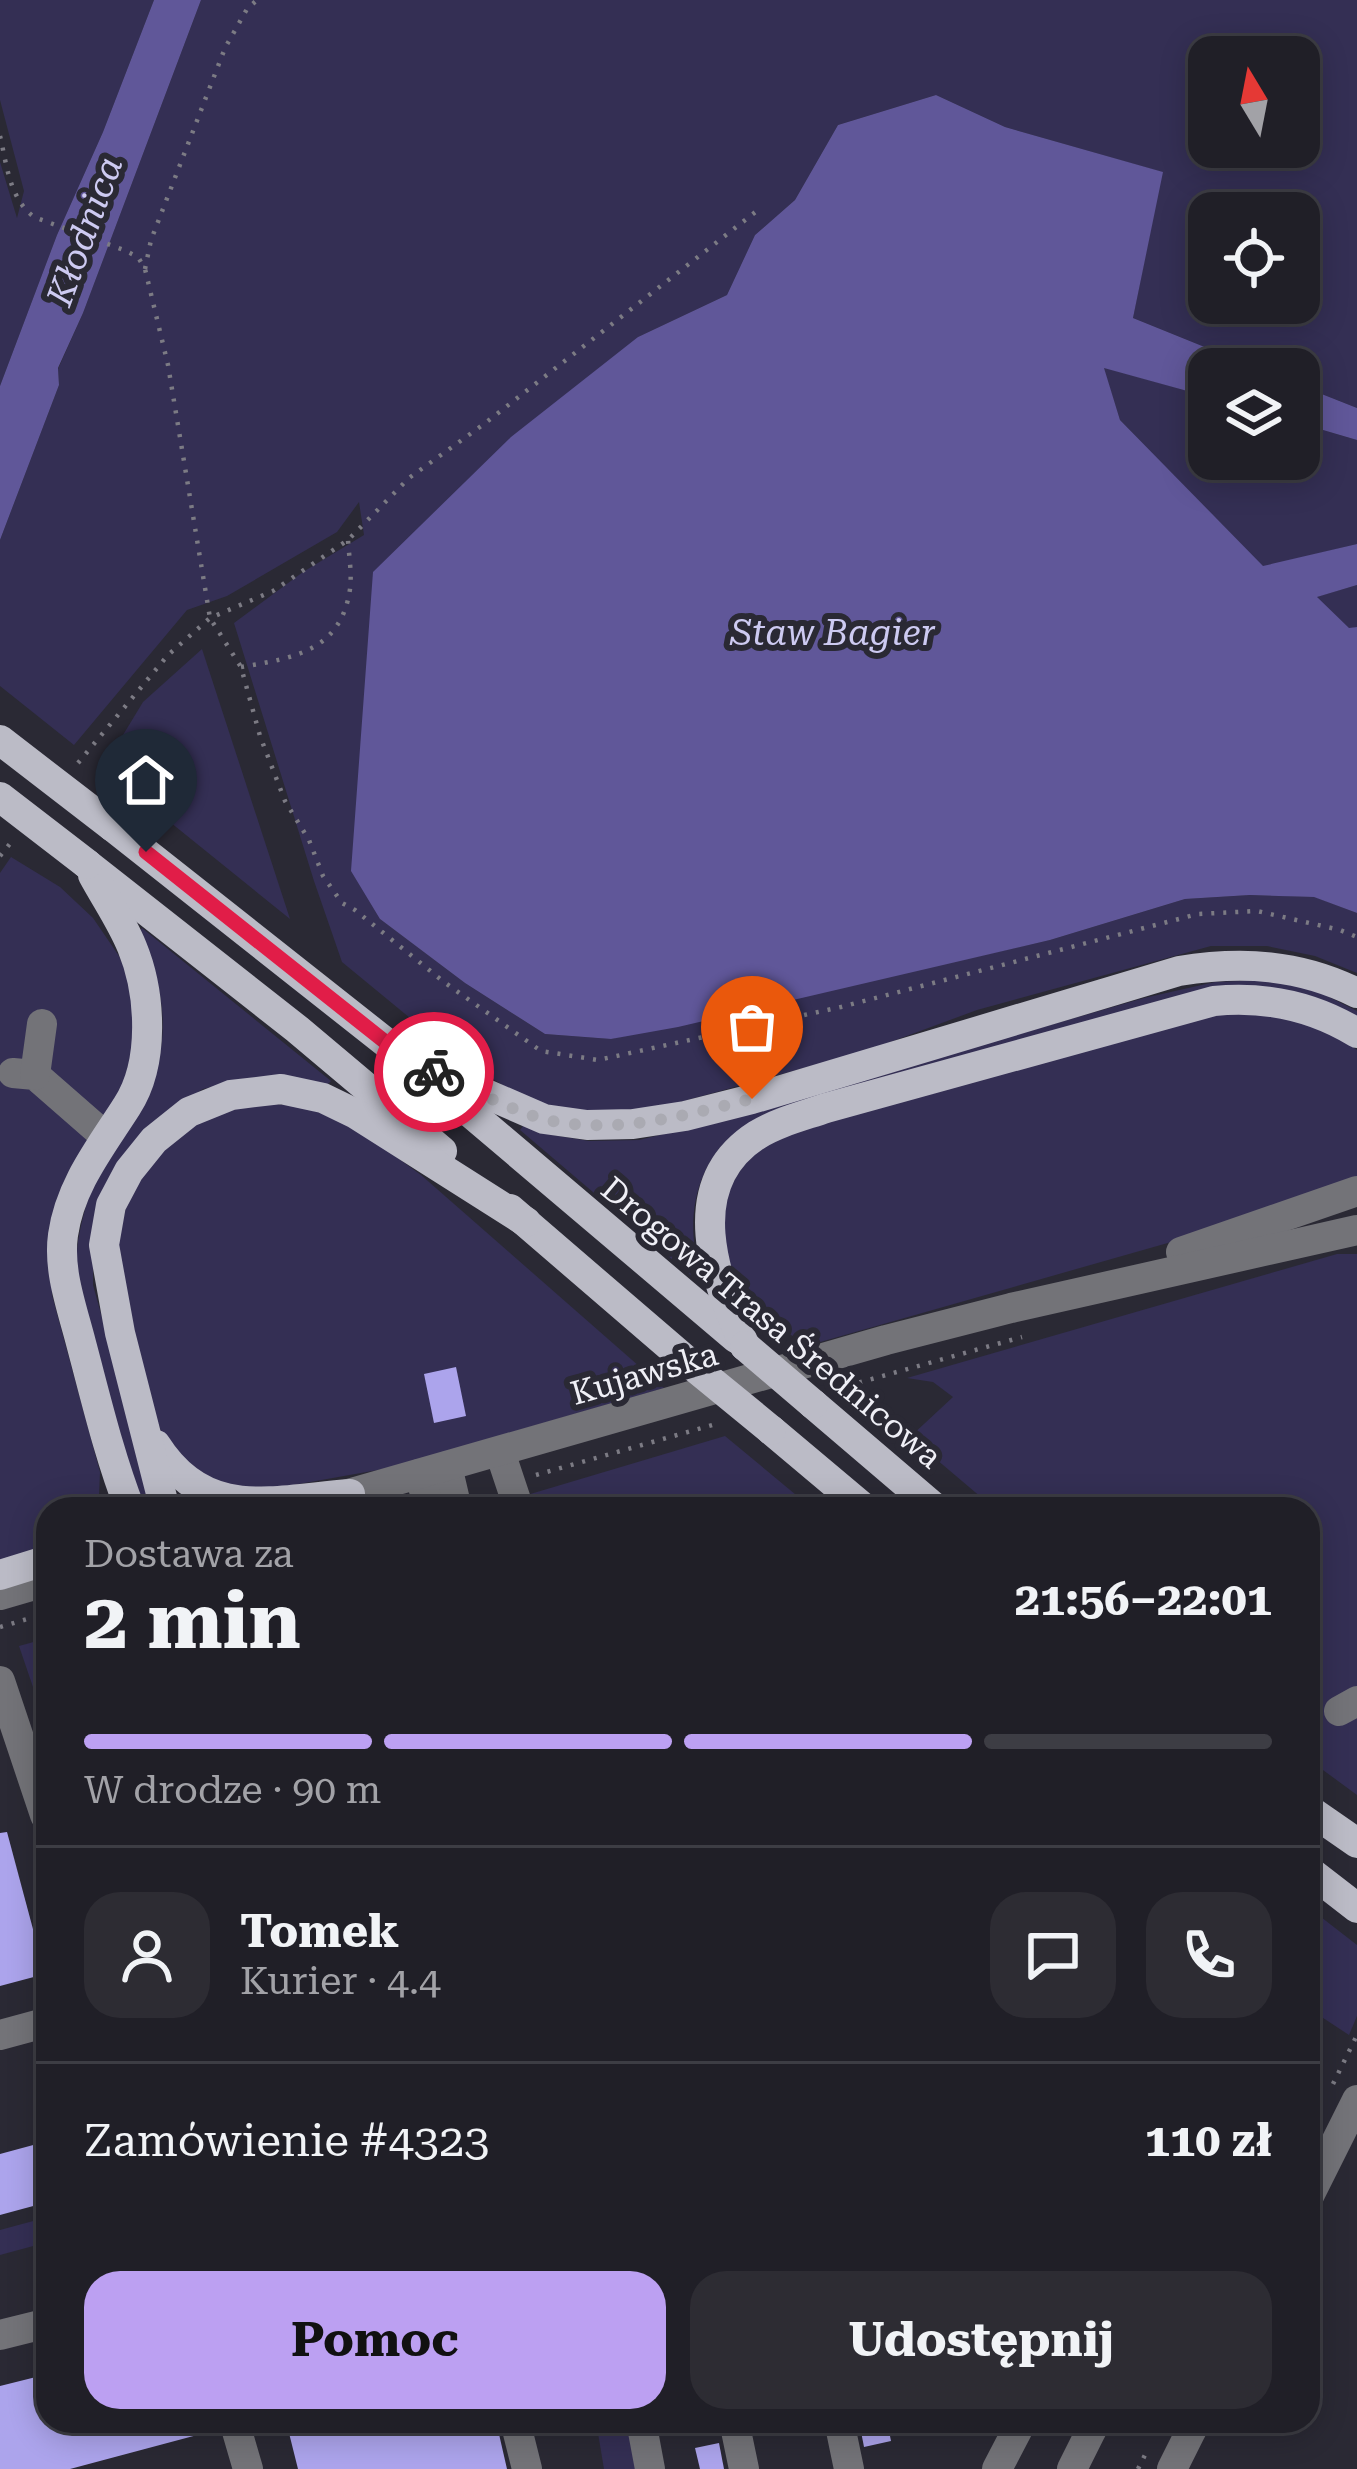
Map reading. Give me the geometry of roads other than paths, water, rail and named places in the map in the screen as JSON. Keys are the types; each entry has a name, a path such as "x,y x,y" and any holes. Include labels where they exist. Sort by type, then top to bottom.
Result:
{"main road":[{"name":"Drogowa Trasa Średnicowa","path":"0,740 408,1060 745,1346 821,1398 924,1497"},
{"path":"0,797 297,1029 851,1497"},
{"path":"87,864 134,949 149,1030 131,1101 82,1175 62,1239 69,1303 126,1497"},
{"path":"408,1060 544,1119 634,1124 752,1099 1179,971 1235,964 1291,968 1356,992"},
{"path":"745,1346 714,1262 711,1204 715,1187 739,1149 769,1129 870,1096 1214,1001 1240,998 1291,1004 1357,1033"},
{"path":"162,1497 110,1288 104,1245 111,1205 130,1171 154,1140 189,1112 231,1095 281,1089 323,1098 526,1222"},
{"path":"138,1407 170,1467 190,1485 216,1497"},
{"path":"98,1414 109,1482 106,1497"},
{"path":"311,1497 350,1494"},
{"path":"0,1575 36,1563"},
{"path":"1320,1817 1357,1843"},
{"path":"1320,1879 1357,1908"}],"street":[{"path":"42,1024 24,1074 106,1137"},
{"name":"Kujawska","path":"1012,1308 1357,1191"},
{"name":"Kujawska","path":"339,1497 886,1340 1357,1230"},
{"path":"500,1452 514,1496"},
{"path":"431,1497 433,1470"},
{"path":"433,1470 450,1497"},
{"path":"0,1595 36,1584"},
{"path":"0,1682 36,1788"},
{"path":"0,2035 36,2025"},
{"path":"1320,2174 1357,2100"},
{"path":"0,2336 36,2326"},
{"path":"238,2433 248,2469"},
{"path":"518,2433 527,2469"},
{"path":"643,2433 650,2469"},
{"path":"736,2433 744,2469"},
{"path":"842,2433 849,2469"},
{"path":"998,2469 1016,2433"},
{"path":"1072,2469 1090,2433"},
{"path":"1172,2469 1190,2433"}],"water":[{"name":"Kłodnica","path":"154,0 201,0 58,368 59,385 0,540 0,386"},
{"name":"Staw Bagier","path":"936,95 1005,127 1163,172 1133,318 1207,348 1188,348 1188,391 1104,368 1120,420 1263,566 1357,544 1357,585 1317,597 1349,628 1357,627 1357,913 1314,897 1185,899 1050,940 678,1027 611,1039 545,1034 465,983 380,919 351,871 373,572 511,437 638,337 727,295 755,235 795,200 838,125"},
{"path":"1320,393 1357,408 1357,440 1320,429"}]}
